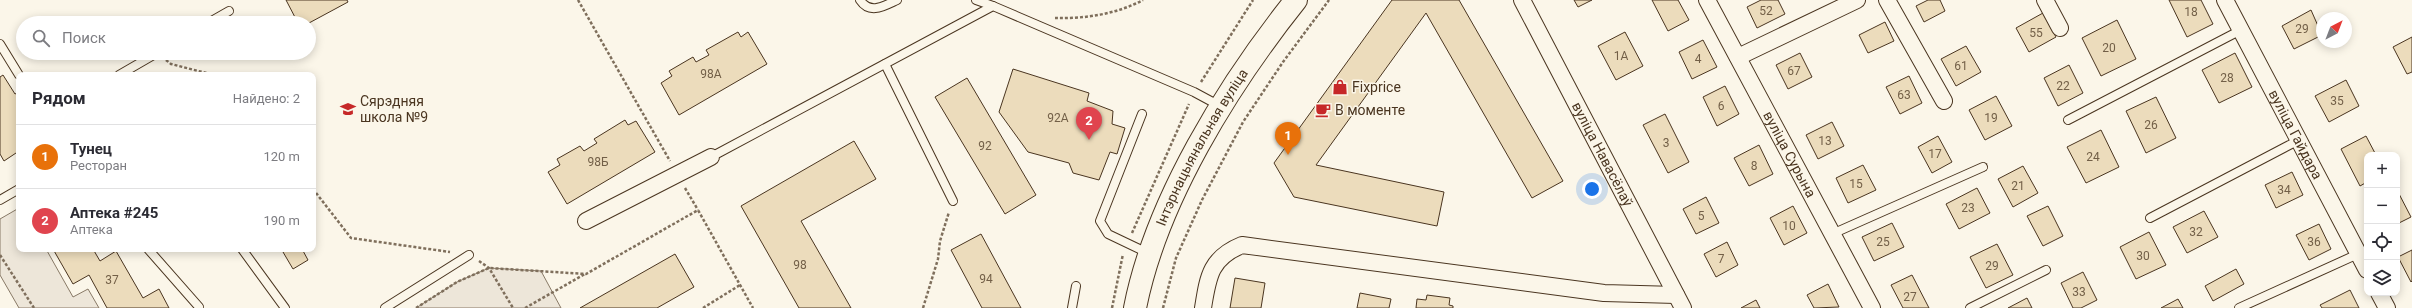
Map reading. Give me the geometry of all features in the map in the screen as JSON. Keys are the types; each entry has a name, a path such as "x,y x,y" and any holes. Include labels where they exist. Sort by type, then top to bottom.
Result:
{"main road":[{"name":"Інтэрнацыянальная вуліца","path":"1135,308 1151,254 1172,197 1221,106 1268,34 1296,0"}],"street":[{"name":"вуліца Навасёлаў","path":"1522,0 1680,301"},
{"name":"вуліца Сурына","path":"1707,0 1872,308"},
{"path":"1738,57 1857,0"},
{"path":"1888,0 1944,101"},
{"path":"2045,0 2060,28"},
{"name":"вуліца Гайдара","path":"2224,0 2364,265"},
{"path":"586,221 711,157"},
{"path":"1203,308 1212,267 1226,252 1242,245 1604,293 1680,301"},
{"path":"2381,296 2387,308"}],"lane":[{"path":"860,0 871,9 878,9 897,0"},
{"path":"976,0 994,6 1194,92 1221,106"},
{"path":"711,157 994,6"},
{"path":"220,16 229,11"},
{"path":"2068,120 2241,30"},
{"path":"0,44 17,72"},
{"path":"125,72 149,60"},
{"path":"885,64 953,201"},
{"path":"1142,114 1100,221 1108,234 1151,254"},
{"path":"2150,218 2299,140"},
{"path":"1832,234 1983,167"},
{"path":"0,200 16,191"},
{"path":"151,252 199,307"},
{"path":"244,252 285,308"},
{"path":"385,308 469,254"},
{"path":"2239,308 2358,254"},
{"path":"1970,308 2046,270"},
{"path":"1072,308 1076,286"}],"path":[{"path":"578,0 670,163"},
{"path":"1051,18 1077,19 1116,10 1144,0"},
{"path":"1163,308 1176,258 1202,200 1242,122 1283,62 1329,0"},
{"path":"166,60 171,64 202,72"},
{"path":"682,183 754,308"},
{"path":"316,194 351,238 469,254 489,268 513,308"},
{"path":"923,308 938,259 940,241 953,201"},
{"path":"525,308 698,210"},
{"path":"0,255 34,308"},
{"path":"416,308 457,282 489,268 586,274"},
{"path":"703,308 740,285"}],"shaded area":[{"path":"16,210 16,252 48,252 73,297 88,289 99,308 19,308 0,275 0,219"},
{"path":"489,268 541,271 561,308 416,308 457,282"}],"building":[{"path":"286,0 347,0 348,2 316,19 316,16 294,16"},
{"path":"1392,0 1459,0 1563,181 1532,198 1426,13 1316,165 1444,192 1437,226 1294,197 1274,163"},
{"path":"1574,0 1592,0 1578,7"},
{"path":"1652,0 1678,0 1689,20 1668,31"},
{"path":"1761,0 1778,0 1785,14 1757,28 1747,7"},
{"path":"1928,0 1940,0 1945,11 1924,22 1916,6"},
{"path":"2169,0 2201,0 2213,24 2187,37"},
{"path":"2311,10 2316,21 2316,38 2294,49 2282,26"},
{"path":"2043,13 2056,37 2029,52 2016,28"},
{"path":"2117,20 2136,59 2101,76 2082,38"},
{"path":"1885,22 1894,41 1868,53 1859,35"},
{"path":"738,32 741,37 748,32 767,64 679,115 661,83 672,76 669,71 693,57 696,62 709,55 706,50"},
{"path":"1625,32 1643,66 1616,80 1598,46"},
{"path":"2412,37 2412,72 2407,74 2393,47"},
{"path":"1703,40 1717,67 1692,79 1679,52"},
{"path":"1966,46 1981,72 1956,86 1941,59"},
{"path":"1800,53 1812,77 1788,89 1776,65"},
{"path":"2235,53 2252,87 2219,103 2202,70"},
{"path":"2069,65 2083,93 2058,106 2044,78"},
{"path":"1013,69 1089,93 1087,101 1113,111 1112,124 1125,128 1117,154 1110,152 1099,180 1073,173 1069,163 1028,152 999,112"},
{"path":"3,75 16,94 16,153 4,161 0,154 0,77"},
{"path":"1909,76 1922,103 1900,114 1886,87"},
{"path":"967,78 1036,195 1005,214 935,97"},
{"path":"2346,80 2359,106 2329,122 2315,96"},
{"path":"1725,86 1739,114 1717,126 1703,97"},
{"path":"1996,96 2012,126 1985,140 1969,110"},
{"path":"2156,97 2176,138 2146,153 2126,111"},
{"path":"1665,114 1689,162 1668,173 1643,125"},
{"path":"625,120 628,125 636,121 655,152 567,204 548,172 560,165 557,159 580,146 584,151 597,143 594,139"},
{"path":"1832,122 1844,146 1818,159 1806,135"},
{"path":"2101,130 2119,167 2086,183 2067,147"},
{"path":"1938,136 1952,162 1932,173 1918,147"},
{"path":"2366,136 2374,152 2364,152 2364,184 2360,186 2341,149"},
{"path":"854,141 876,179 801,221 851,308 799,308 741,206"},
{"path":"1759,145 1773,174 1749,186 1734,158"},
{"path":"1863,165 1876,190 1848,203 1836,178"},
{"path":"2023,166 2038,193 2013,207 1998,179"},
{"path":"2292,172 2303,195 2276,208 2265,185"},
{"path":"1977,188 1990,213 1959,229 1946,204"},
{"path":"2400,196 2411,217 2400,222"},
{"path":"1706,197 1719,223 1696,234 1683,209"},
{"path":"1793,206 1807,233 1784,245 1770,218"},
{"path":"2048,206 2063,236 2043,246 2027,216"},
{"path":"2204,211 2218,237 2187,253 2173,227"},
{"path":"1892,223 1904,247 1874,261 1862,237"},
{"path":"2319,224 2331,249 2309,260 2296,235"},
{"path":"2149,232 2166,265 2136,279 2120,247"},
{"path":"981,234 1021,308 982,308 951,250"},
{"path":"1727,242 1738,265 1716,277 1704,254"},
{"path":"1997,244 2013,275 1986,288 1970,257"},
{"path":"2412,250 2411,282 2400,261 2400,256"},
{"path":"55,252 95,252 100,261 117,252 143,298 159,289 169,308 107,308 89,275 73,284"},
{"path":"283,252 304,252 308,260 293,269"},
{"path":"675,254 694,287 657,308 580,308"},
{"path":"2236,269 2244,284 2213,301 2205,286"},
{"path":"2083,272 2097,300 2081,308 2073,308 2061,283"},
{"path":"1912,275 1929,308 1903,308 1891,285"},
{"path":"1235,278 1265,283 1261,308 1230,308"},
{"path":"1828,284 1839,307 1814,308 1807,295"},
{"path":"2350,290 2359,308 2322,308 2320,305"},
{"path":"1360,293 1391,299 1389,308 1357,308"},
{"path":"1427,295 1450,298 1449,305 1453,306 1453,308 1416,308 1417,299 1426,300"},
{"path":"2027,298 2032,308 2008,308"},
{"path":"2178,299 2183,308 2161,308"},
{"path":"1756,300 1760,308 1741,308"}],"place":[{"name":"Fixprice","path":"1340,87"},
{"name":"Сярэдняя школа №9","path":"348,109"},
{"name":"В моменте","path":"1323,110"},
{"name":"Аптека #245","path":"1089,140"},
{"name":"Тунец","path":"1288,155"}]}
